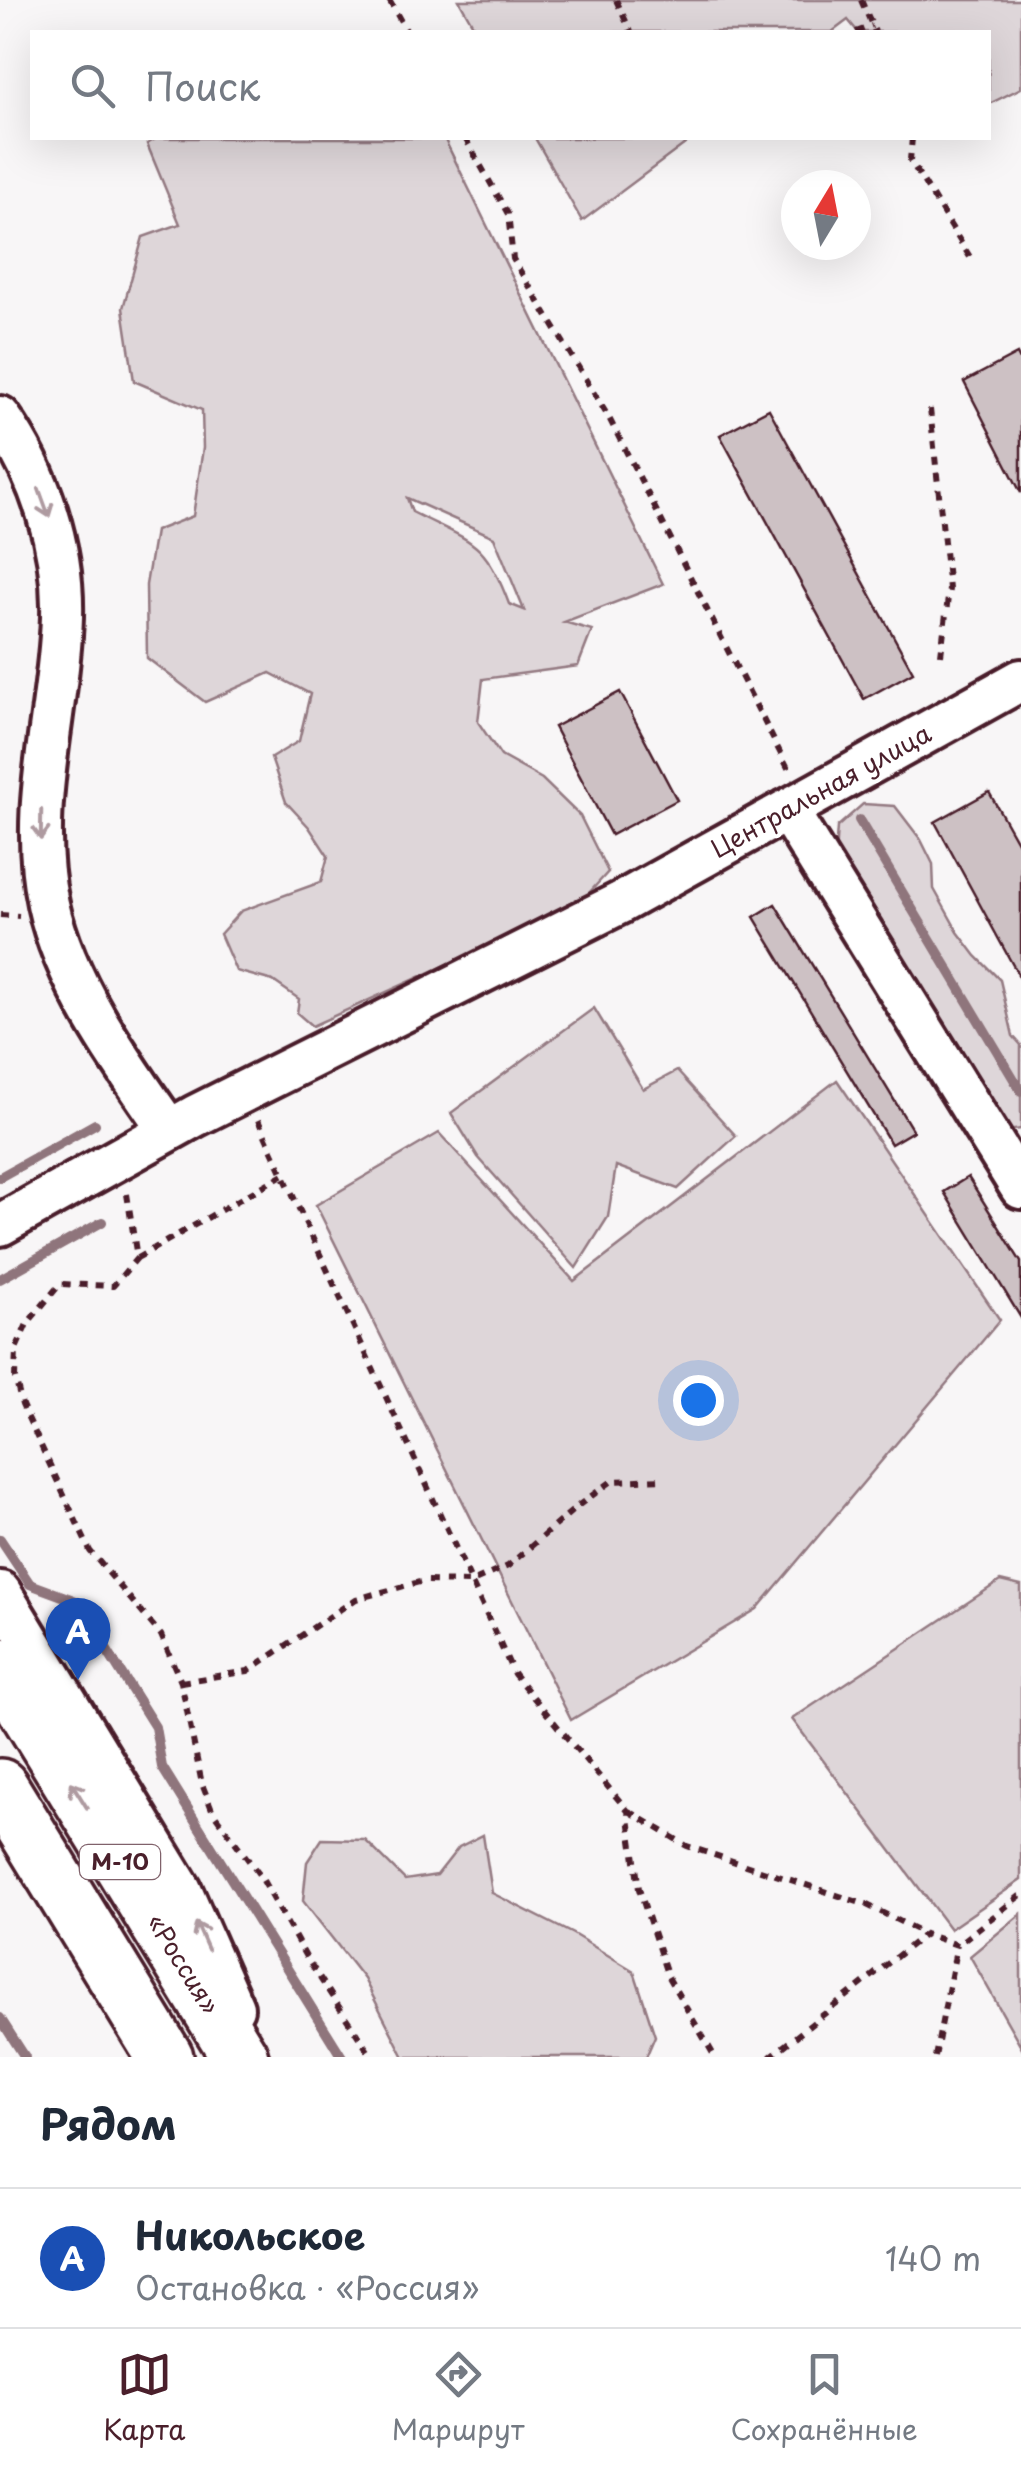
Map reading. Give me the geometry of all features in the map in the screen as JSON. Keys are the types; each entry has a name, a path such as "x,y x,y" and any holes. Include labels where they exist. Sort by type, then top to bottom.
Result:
{"highway":[{"name":"«Россия»","path":"0,1666 240,2057"},
{"name":"М-10","path":"0,1787 164,2057"}],"street":[{"path":"0,417 34,478 50,522 59,568 62,615 42,785 40,839 47,901 67,960 116,1054 169,1130"},
{"name":"Центральная улица","path":"0,1225 169,1130 620,903 1021,680"},
{"path":"796,805 1021,1188"},
{"path":"0,1592 181,1890 255,2057"}],"path":[{"path":"389,0 406,30"},
{"path":"616,0 630,30"},
{"path":"861,0 873,29"},
{"path":"466,140 508,214 513,259 609,418 796,805"},
{"path":"912,140 910,160 972,262"},
{"path":"930,408 949,589 941,656"},
{"path":"244,1092 514,1674 628,1811 687,1846 867,1906 958,1945"},
{"path":"122,1158 138,1258"},
{"path":"284,1174 138,1258 113,1286 60,1284 27,1324 16,1349 15,1378 22,1406 90,1550 161,1635 181,1682 202,1784 213,1812 261,1876 306,1957 372,2057"},
{"path":"181,1682 248,1671 356,1598 423,1580 472,1582 508,1566 612,1481 664,1479"},
{"path":"628,1811 639,1889 668,1977 715,2057"},
{"path":"935,2057 958,1945 1021,1894"},
{"path":"770,2057 925,1934"}],"shaded area":[{"path":"459,0 1021,0 1021,88 991,103 991,30 856,30 848,20 835,30 476,30"},
{"path":"154,140 445,140 663,584 564,622 592,630 578,666 483,679 478,722 501,756 542,779 580,816 608,872 578,905 312,1026 297,1013 299,999 273,981 236,971 220,934 241,911 321,882 328,856 286,802 271,758 299,741 310,694 270,673 205,702 147,658 146,585 155,531 193,516 203,448 202,410 134,381 123,308 143,237 180,224 147,144","holes":["407,498 494,537 524,610 509,604 492,566 474,545 412,512"]},
{"path":"536,140 690,140 582,221"},
{"path":"863,804 895,806 921,840 933,864 934,889 958,932 1000,980 1013,1036 1021,1045 1021,1129 1001,1132 835,855 837,827"},
{"path":"594,1008 643,1089 677,1071 736,1136 678,1189 616,1166 608,1217 576,1268 478,1157 451,1113"},
{"path":"837,1080 1000,1320 757,1609 571,1720 316,1205 439,1133 574,1281"},
{"path":"1000,1581 1021,1586 1021,1880 950,1929 792,1719"},
{"path":"483,1835 492,1893 573,1934 634,1971 655,2036 646,2057 404,2057 364,1979 303,1901 307,1862 322,1839 365,1840 405,1880 437,1875 459,1847"},
{"path":"1021,1914 1021,2046 970,1956"}],"building":[{"path":"1017,354 1021,362 1021,493 964,382"},
{"path":"769,409 913,672 864,699 720,435"},
{"path":"620,692 677,800 611,835 554,727"},
{"path":"989,792 1021,849 1021,980 935,822"},
{"path":"775,904 913,1131 891,1144 754,917"},
{"path":"968,1177 1021,1262 1021,1318 944,1192"}],"waterway":[{"path":"859,820 1021,1091"},
{"path":"0,1177 95,1124"},
{"path":"0,1279 102,1222"},
{"path":"0,1539 30,1584 76,1601 155,1727 162,1767 342,2057"},
{"path":"0,2018 25,2057"}],"place":[{"name":"Никольское","path":"78,1680"}]}
